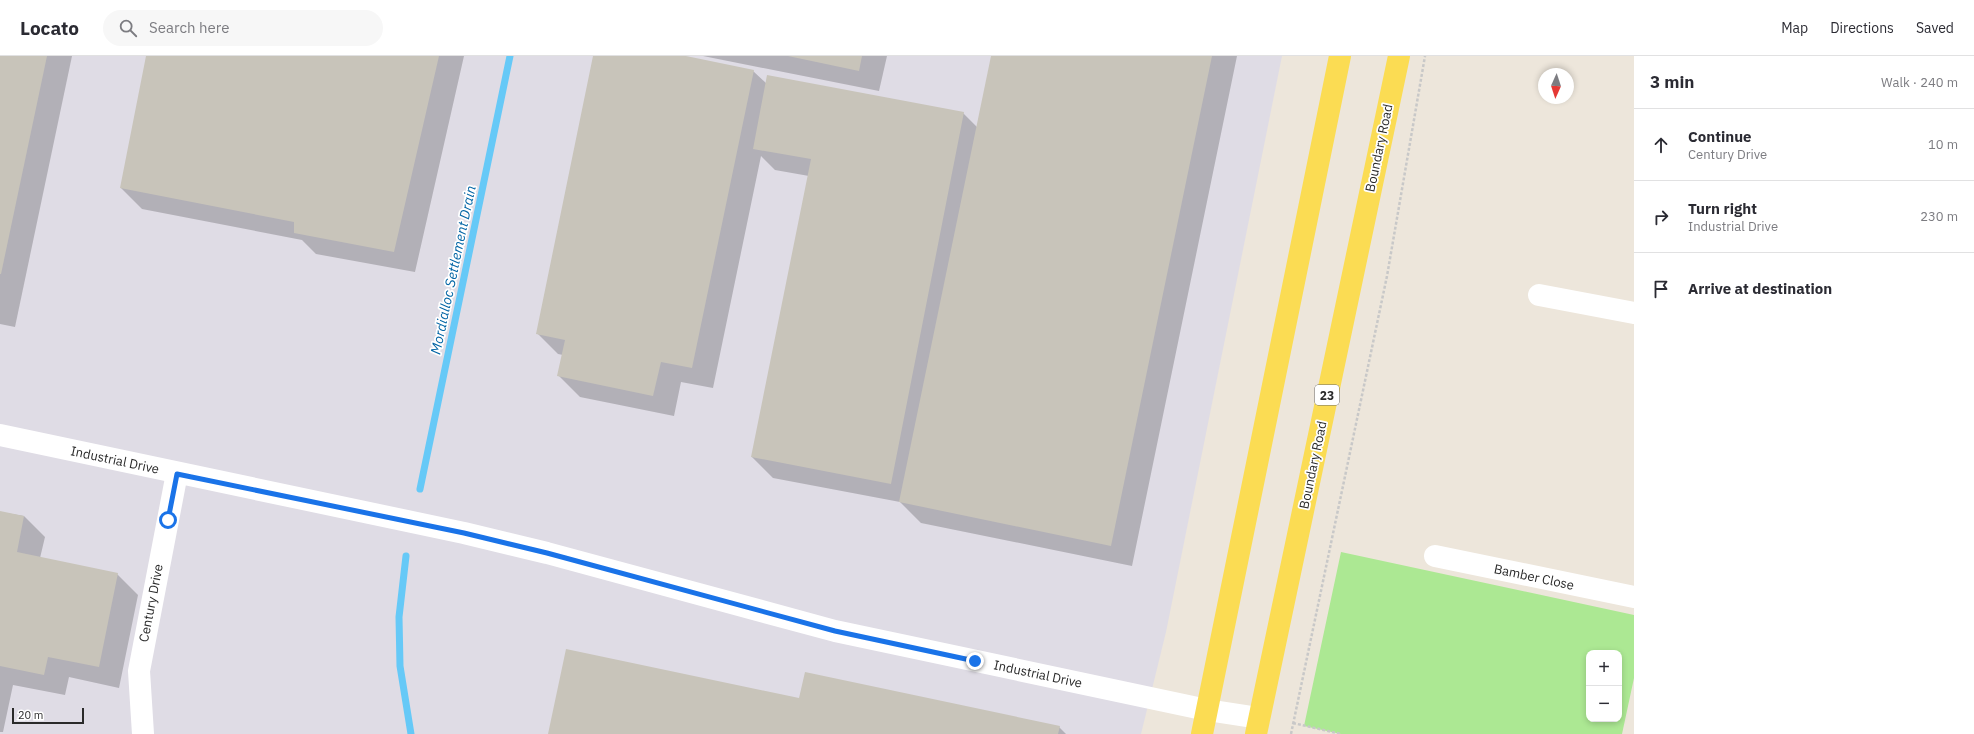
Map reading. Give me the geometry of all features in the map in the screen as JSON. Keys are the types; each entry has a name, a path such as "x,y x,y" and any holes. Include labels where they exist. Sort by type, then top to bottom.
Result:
{"main road":[{"path":"1202,734 1340,56"},
{"name":"Boundary Road","path":"1258,726 1399,56"}],"street":[{"path":"1539,295 1634,313"},
{"name":"Industrial Drive","path":"0,435 177,474 464,533 547,553 835,631 1207,710 1258,726"},
{"name":"Century Drive","path":"143,734 139,671 177,474"},
{"name":"Bamber Close","path":"1435,556 1634,598"}],"path":[{"path":"1291,734 1387,276 1425,56"},
{"path":"1293,723 1341,734"}],"shaded area":[{"path":"0,56 1282,56 1166,632 1141,734 0,734"}],"green space":[{"path":"1341,552 1634,615 1634,678 1622,734 1341,734 1304,726"}],"building":[{"path":"0,56 47,56 1,274 0,274"},
{"path":"146,56 439,56 394,252 294,233 294,222 120,188"},
{"path":"593,56 686,56 754,70 692,368 661,362 653,396 557,376 565,340 536,334"},
{"path":"788,56 862,56 859,71"},
{"path":"991,56 1212,56 1111,546 899,502"},
{"path":"767,75 964,112 891,484 751,457 811,159 753,149"},
{"path":"0,511 24,516 17,552 118,573 99,667 48,657 44,675 0,666"},
{"path":"566,649 799,698 805,672 1060,726 1058,734 548,734"}],"waterway":[{"name":"Mordialloc Settlement Drain","path":"420,489 510,56"},
{"name":"Mordialloc Settlement Drain","path":"406,556 399,617 400,666 411,734"}],"route":[{"path":"168,520 177,474 464,533 547,553 835,631 975,661"}]}
